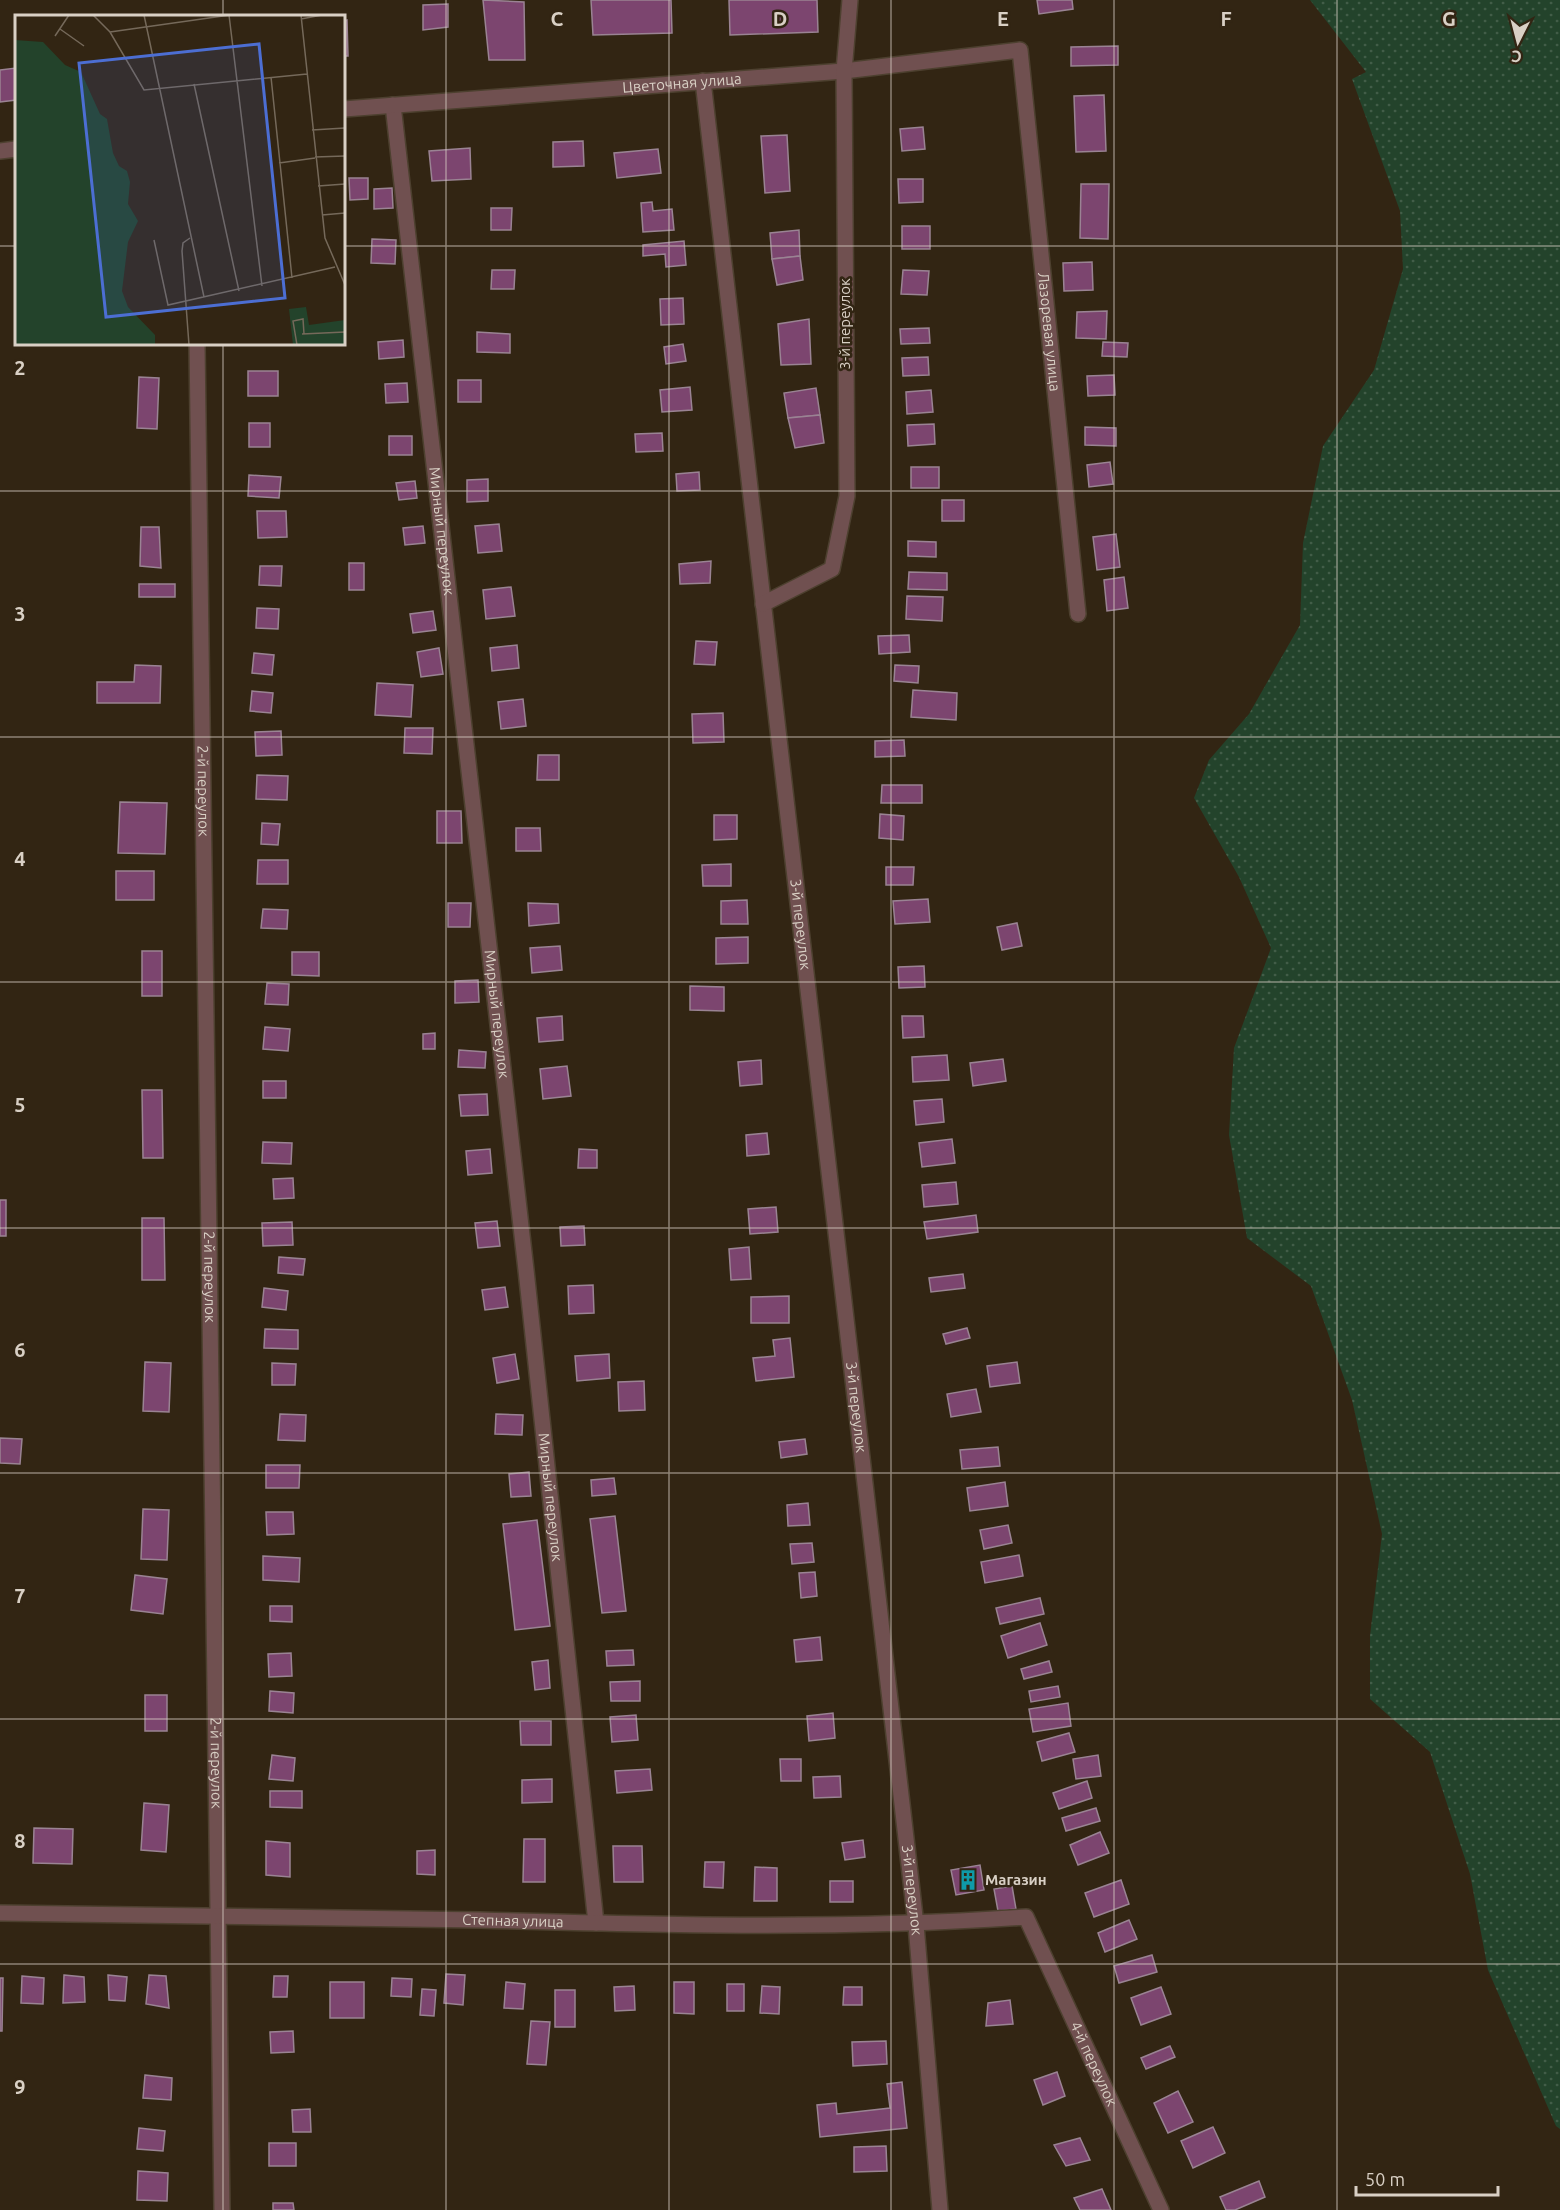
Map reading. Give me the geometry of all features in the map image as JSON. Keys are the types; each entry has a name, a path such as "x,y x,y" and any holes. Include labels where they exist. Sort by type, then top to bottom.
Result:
{"street":[{"name":"3-й переулок","path":"764,604 832,568 847,496 844,71 850,0"},
{"name":"Цветочная улица","path":"345,109 844,71 1020,50"},
{"name":"Лазоревая улица","path":"1020,50 1078,614"},
{"name":"3-й переулок","path":"703,81 916,1925 940,2210"},
{"name":"Мирный переулок","path":"393,105 526,1270 596,1923"},
{"path":"0,151 15,148"},
{"name":"2-й переулок","path":"197,345 222,2210"},
{"name":"Степная улица","path":"0,1913 217,1914 596,1923 916,1925 1026,1917"},
{"name":"4-й переулок","path":"1026,1917 1161,2210"}],"green space":[{"path":"1310,0 1560,0 1560,2129 1556,2126 1488,1970 1470,1874 1430,1752 1370,1699 1370,1636 1382,1534 1352,1400 1311,1286 1247,1238 1229,1135 1234,1048 1271,948 1239,877 1194,798 1209,760 1249,714 1300,625 1303,543 1323,446 1374,370 1403,269 1400,211 1352,79 1366,72"}],"building":[{"path":"483,0 524,2 525,60 489,60"},
{"path":"591,0 671,0 672,33 593,35"},
{"path":"729,0 817,0 818,32 730,35"},
{"path":"1037,0 1072,0 1073,9 1039,14"},
{"path":"448,4 448,27 423,30 423,5"},
{"path":"347,20 348,56 345,56 345,21"},
{"path":"1118,46 1118,65 1071,66 1071,47"},
{"path":"15,68 15,100 0,102 0,70"},
{"path":"1104,95 1106,151 1076,152 1074,96"},
{"path":"923,127 925,149 902,151 900,129"},
{"path":"787,135 790,191 765,193 761,136"},
{"path":"583,141 584,166 553,167 553,142"},
{"path":"470,148 471,179 432,181 429,151"},
{"path":"658,149 661,173 617,178 614,153"},
{"path":"349,178 368,178 368,199 350,200"},
{"path":"898,179 923,179 923,202 899,203"},
{"path":"1081,184 1109,184 1108,239 1080,238"},
{"path":"392,188 393,208 374,209 374,189"},
{"path":"652,202 653,211 672,209 674,230 643,232 641,203"},
{"path":"491,208 512,208 511,230 491,230"},
{"path":"902,226 930,226 930,249 902,249"},
{"path":"799,230 800,256 772,259 770,233"},
{"path":"372,239 396,240 395,264 371,263"},
{"path":"684,241 686,265 666,267 665,254 643,256 643,245"},
{"path":"800,256 803,280 777,285 772,259"},
{"path":"1092,262 1093,290 1064,291 1063,263"},
{"path":"492,270 515,270 514,289 491,289"},
{"path":"903,270 929,271 927,295 901,294"},
{"path":"683,298 684,324 661,325 660,299"},
{"path":"1107,311 1106,339 1076,338 1077,312"},
{"path":"809,319 811,364 781,365 778,324"},
{"path":"929,328 930,343 901,344 900,329"},
{"path":"477,332 510,334 510,353 477,352"},
{"path":"403,340 404,357 379,359 378,342"},
{"path":"1103,342 1128,343 1127,357 1102,356"},
{"path":"683,344 686,361 666,364 664,347"},
{"path":"928,357 929,375 903,376 902,358"},
{"path":"248,371 278,371 278,396 248,396"},
{"path":"1114,375 1115,395 1088,396 1087,376"},
{"path":"139,377 159,378 157,429 137,428"},
{"path":"458,380 481,380 481,402 458,402"},
{"path":"407,383 408,402 386,403 385,384"},
{"path":"690,387 692,410 662,412 660,390"},
{"path":"816,388 820,415 788,418 784,393"},
{"path":"931,390 933,412 907,414 906,392"},
{"path":"820,415 824,443 795,448 788,418"},
{"path":"249,423 270,423 270,447 249,447"},
{"path":"934,424 935,444 908,446 907,425"},
{"path":"1085,427 1116,428 1116,446 1085,445"},
{"path":"662,433 663,451 636,452 635,434"},
{"path":"389,436 412,436 412,455 389,455"},
{"path":"1110,462 1113,484 1089,487 1087,465"},
{"path":"911,467 939,467 939,488 911,488"},
{"path":"699,472 700,490 677,491 676,474"},
{"path":"249,475 281,477 279,498 248,496"},
{"path":"488,479 488,501 467,502 467,480"},
{"path":"415,481 417,498 399,500 396,483"},
{"path":"942,500 964,500 964,521 942,521"},
{"path":"257,511 286,511 287,537 258,538"},
{"path":"499,524 502,551 478,553 475,526"},
{"path":"423,526 425,543 405,545 403,528"},
{"path":"141,527 159,527 161,568 140,566"},
{"path":"1116,534 1120,567 1097,570 1093,537"},
{"path":"908,541 936,542 936,557 908,556"},
{"path":"711,561 710,583 680,584 679,564"},
{"path":"349,563 364,563 364,590 349,590"},
{"path":"260,566 282,566 281,586 259,585"},
{"path":"909,572 947,573 947,590 908,589"},
{"path":"1124,577 1128,608 1107,611 1104,580"},
{"path":"139,584 175,584 175,597 139,597"},
{"path":"511,587 515,616 486,619 483,590"},
{"path":"907,596 943,597 942,621 906,619"},
{"path":"257,608 279,609 278,629 256,628"},
{"path":"433,611 436,630 413,633 410,614"},
{"path":"909,635 910,652 879,654 878,636"},
{"path":"696,641 717,642 715,665 694,664"},
{"path":"517,645 519,668 492,671 490,648"},
{"path":"439,648 443,674 421,677 417,652"},
{"path":"254,653 274,655 272,675 252,673"},
{"path":"135,665 161,666 160,703 97,703 97,682 134,682"},
{"path":"895,665 919,666 918,683 894,681"},
{"path":"377,683 413,685 411,717 375,715"},
{"path":"913,690 957,693 956,720 911,717"},
{"path":"252,691 273,693 271,713 250,711"},
{"path":"523,699 526,726 501,729 498,702"},
{"path":"723,713 724,742 693,743 692,714"},
{"path":"405,728 433,728 432,754 404,753"},
{"path":"281,731 282,755 256,756 255,732"},
{"path":"904,740 905,756 875,757 875,741"},
{"path":"538,755 559,755 559,780 537,780"},
{"path":"257,775 288,776 287,800 256,799"},
{"path":"882,785 922,785 922,803 881,803"},
{"path":"120,802 167,803 165,854 118,853"},
{"path":"437,811 461,811 462,843 437,843"},
{"path":"880,814 904,816 903,840 879,838"},
{"path":"714,815 737,815 737,839 714,840"},
{"path":"262,823 280,824 278,845 261,844"},
{"path":"516,828 540,828 541,851 516,851"},
{"path":"258,860 288,860 288,884 257,884"},
{"path":"731,864 731,886 703,886 702,865"},
{"path":"886,867 914,867 913,885 886,885"},
{"path":"116,871 154,871 154,900 116,900"},
{"path":"928,899 930,922 895,924 893,901"},
{"path":"747,900 748,924 721,924 721,901"},
{"path":"448,903 471,903 470,927 448,927"},
{"path":"528,903 558,904 559,923 529,926"},
{"path":"263,909 288,910 287,929 261,928"},
{"path":"1017,923 1022,946 1002,950 997,927"},
{"path":"748,937 748,963 716,964 716,938"},
{"path":"560,946 562,970 532,973 530,948"},
{"path":"142,951 162,951 162,996 142,996"},
{"path":"292,952 319,952 319,976 292,975"},
{"path":"924,966 925,987 899,988 898,967"},
{"path":"478,980 479,1002 455,1003 455,981"},
{"path":"267,983 289,984 288,1005 265,1004"},
{"path":"690,986 724,987 724,1011 690,1010"},
{"path":"562,1016 563,1040 539,1042 537,1018"},
{"path":"902,1016 923,1016 924,1037 903,1038"},
{"path":"265,1027 290,1029 288,1051 263,1049"},
{"path":"435,1033 435,1049 423,1049 423,1034"},
{"path":"459,1050 486,1052 485,1068 458,1067"},
{"path":"947,1055 949,1080 913,1082 912,1057"},
{"path":"1003,1059 1006,1081 973,1086 970,1063"},
{"path":"761,1060 762,1084 740,1086 738,1062"},
{"path":"567,1066 571,1096 543,1099 540,1069"},
{"path":"263,1081 286,1081 286,1098 263,1098"},
{"path":"142,1090 162,1090 163,1158 143,1158"},
{"path":"487,1094 488,1115 461,1116 459,1095"},
{"path":"942,1099 944,1122 916,1125 914,1101"},
{"path":"767,1133 769,1154 747,1156 746,1135"},
{"path":"952,1139 955,1163 922,1167 919,1143"},
{"path":"263,1142 292,1143 291,1164 262,1163"},
{"path":"490,1149 492,1173 468,1175 466,1151"},
{"path":"579,1149 597,1150 597,1168 578,1168"},
{"path":"293,1178 294,1198 274,1199 273,1179"},
{"path":"956,1182 958,1204 924,1207 922,1185"},
{"path":"0,1200 6,1200 6,1236 0,1236"},
{"path":"776,1207 778,1232 750,1234 748,1209"},
{"path":"976,1215 978,1232 927,1239 924,1222"},
{"path":"142,1218 164,1218 165,1280 142,1280"},
{"path":"497,1221 500,1246 478,1248 475,1223"},
{"path":"292,1222 293,1245 263,1246 262,1223"},
{"path":"584,1226 585,1245 561,1246 560,1227"},
{"path":"749,1247 751,1279 731,1280 729,1249"},
{"path":"279,1257 305,1259 303,1275 278,1273"},
{"path":"963,1274 965,1288 931,1292 929,1278"},
{"path":"593,1285 594,1313 569,1314 568,1286"},
{"path":"505,1287 508,1307 485,1310 482,1290"},
{"path":"264,1288 288,1291 286,1310 262,1307"},
{"path":"789,1296 789,1323 751,1323 751,1297"},
{"path":"967,1328 970,1338 946,1344 943,1334"},
{"path":"265,1329 298,1330 298,1349 264,1348"},
{"path":"790,1338 794,1377 756,1381 753,1358 775,1356 773,1340"},
{"path":"515,1354 519,1379 497,1383 493,1358"},
{"path":"609,1354 610,1378 577,1381 575,1356"},
{"path":"145,1362 171,1363 169,1412 143,1411"},
{"path":"1017,1362 1020,1383 990,1387 987,1366"},
{"path":"272,1363 296,1364 295,1385 272,1385"},
{"path":"644,1381 645,1410 619,1411 618,1382"},
{"path":"976,1389 981,1412 951,1417 947,1394"},
{"path":"280,1414 306,1415 305,1441 278,1440"},
{"path":"496,1414 523,1415 522,1435 495,1434"},
{"path":"0,1438 22,1439 20,1464 0,1463"},
{"path":"805,1439 807,1454 781,1458 779,1442"},
{"path":"998,1447 1000,1466 962,1469 960,1450"},
{"path":"266,1465 300,1465 299,1488 266,1488"},
{"path":"529,1472 531,1496 511,1497 509,1474"},
{"path":"614,1478 616,1494 592,1496 591,1480"},
{"path":"1005,1482 1008,1506 970,1511 967,1488"},
{"path":"808,1503 810,1525 788,1526 787,1505"},
{"path":"143,1509 169,1510 167,1560 141,1559"},
{"path":"266,1512 293,1512 294,1534 267,1535"},
{"path":"615,1516 626,1611 602,1613 590,1519"},
{"path":"537,1520 550,1626 515,1630 503,1524"},
{"path":"1008,1525 1012,1543 984,1549 980,1530"},
{"path":"812,1543 814,1562 792,1564 790,1544"},
{"path":"1019,1555 1023,1576 985,1583 981,1562"},
{"path":"263,1556 300,1558 299,1582 263,1580"},
{"path":"815,1572 817,1596 801,1598 799,1573"},
{"path":"135,1575 167,1579 163,1614 131,1610"},
{"path":"1040,1598 1044,1614 1000,1624 996,1608"},
{"path":"270,1606 292,1606 292,1622 270,1621"},
{"path":"1040,1623 1047,1645 1008,1658 1001,1636"},
{"path":"820,1637 822,1660 796,1662 794,1640"},
{"path":"633,1650 634,1665 607,1666 606,1651"},
{"path":"291,1653 292,1676 269,1677 268,1654"},
{"path":"548,1660 550,1688 535,1690 532,1662"},
{"path":"1049,1661 1052,1672 1024,1679 1021,1669"},
{"path":"640,1681 640,1701 611,1701 610,1682"},
{"path":"1058,1686 1060,1697 1031,1702 1029,1691"},
{"path":"270,1691 294,1693 293,1713 269,1711"},
{"path":"145,1695 167,1695 167,1731 145,1731"},
{"path":"1068,1703 1071,1726 1033,1732 1029,1709"},
{"path":"833,1713 835,1738 809,1741 807,1716"},
{"path":"636,1715 638,1740 612,1742 610,1717"},
{"path":"520,1721 551,1721 551,1745 521,1745"},
{"path":"1069,1733 1075,1752 1042,1761 1037,1742"},
{"path":"272,1755 295,1758 293,1781 269,1779"},
{"path":"1098,1755 1101,1776 1076,1779 1073,1759"},
{"path":"780,1759 801,1759 801,1781 781,1781"},
{"path":"650,1769 652,1790 617,1793 615,1771"},
{"path":"840,1776 841,1797 814,1798 813,1777"},
{"path":"552,1779 552,1802 522,1803 522,1780"},
{"path":"1087,1781 1092,1798 1059,1809 1053,1793"},
{"path":"270,1791 302,1791 302,1808 270,1807"},
{"path":"144,1803 169,1805 166,1852 141,1850"},
{"path":"1096,1808 1100,1821 1066,1831 1062,1818"},
{"path":"34,1828 73,1829 72,1864 33,1863"},
{"path":"1100,1832 1109,1853 1078,1865 1070,1845"},
{"path":"524,1839 545,1839 545,1882 523,1882"},
{"path":"863,1840 865,1857 845,1860 842,1843"},
{"path":"266,1841 290,1843 290,1877 266,1875"},
{"path":"613,1846 642,1846 643,1882 614,1882"},
{"path":"435,1850 435,1875 417,1874 417,1851"},
{"path":"705,1862 724,1862 723,1888 704,1887"},
{"name":"Магазин","path":"980,1865 984,1890 956,1895 951,1870"},
{"path":"755,1867 777,1868 777,1901 754,1901"},
{"path":"1121,1880 1129,1904 1094,1917 1085,1893"},
{"path":"830,1881 853,1881 853,1902 830,1902"},
{"name":"Магазин","path":"1012,1886 1016,1909 998,1911 994,1889"},
{"path":"1129,1920 1137,1939 1105,1952 1098,1933"},
{"path":"1152,1955 1157,1972 1119,1983 1114,1966"},
{"path":"446,1974 465,1975 463,2005 444,2003"},
{"path":"64,1975 84,1977 85,2002 63,2003"},
{"path":"108,1975 127,1977 125,2001 109,2000"},
{"path":"149,1975 166,1976 169,2008 146,2004"},
{"path":"22,1976 44,1978 43,2004 21,2003"},
{"path":"274,1976 288,1976 287,1997 273,1997"},
{"path":"0,1978 3,1978 2,2031 0,2031"},
{"path":"392,1978 412,1979 411,1997 391,1996"},
{"path":"330,1982 364,1982 364,2018 330,2018"},
{"path":"506,1982 525,1984 523,2009 504,2008"},
{"path":"674,1982 694,1982 694,2014 674,2013"},
{"path":"727,1984 744,1984 744,2011 727,2011"},
{"path":"634,1986 635,2010 615,2011 614,1987"},
{"path":"762,1986 780,1987 779,2014 760,2013"},
{"path":"844,1987 862,1987 862,2005 843,2005"},
{"path":"1161,1987 1171,2014 1141,2025 1131,1998"},
{"path":"422,1989 436,1990 434,2016 420,2015"},
{"path":"555,1990 575,1990 575,2027 555,2027"},
{"path":"1010,2000 1013,2024 986,2026 988,2003"},
{"path":"531,2021 550,2022 546,2065 527,2064"},
{"path":"293,2031 294,2052 271,2053 270,2032"},
{"path":"886,2041 887,2064 853,2066 852,2042"},
{"path":"1170,2046 1175,2057 1146,2069 1141,2058"},
{"path":"1057,2072 1065,2096 1043,2105 1034,2080"},
{"path":"145,2075 172,2078 171,2100 143,2098"},
{"path":"902,2082 907,2128 820,2137 817,2105 836,2103 837,2114 890,2108 887,2084"},
{"path":"1178,2091 1193,2122 1168,2133 1154,2103"},
{"path":"310,2109 311,2132 293,2132 292,2110"},
{"path":"1213,2127 1225,2153 1193,2168 1181,2141"},
{"path":"139,2128 165,2131 163,2151 137,2149"},
{"path":"1080,2138 1090,2160 1066,2166 1054,2145"},
{"path":"269,2143 296,2143 296,2166 269,2166"},
{"path":"886,2146 887,2171 854,2172 854,2147"},
{"path":"138,2171 168,2173 167,2201 137,2200"},
{"path":"1259,2181 1265,2197 1235,2210 1226,2210 1220,2197"},
{"path":"1102,2189 1111,2210 1080,2210 1074,2198"},
{"path":"273,2203 293,2203 294,2210 273,2210"}],"place":[{"name":"Магазин","path":"968,1880"}]}
